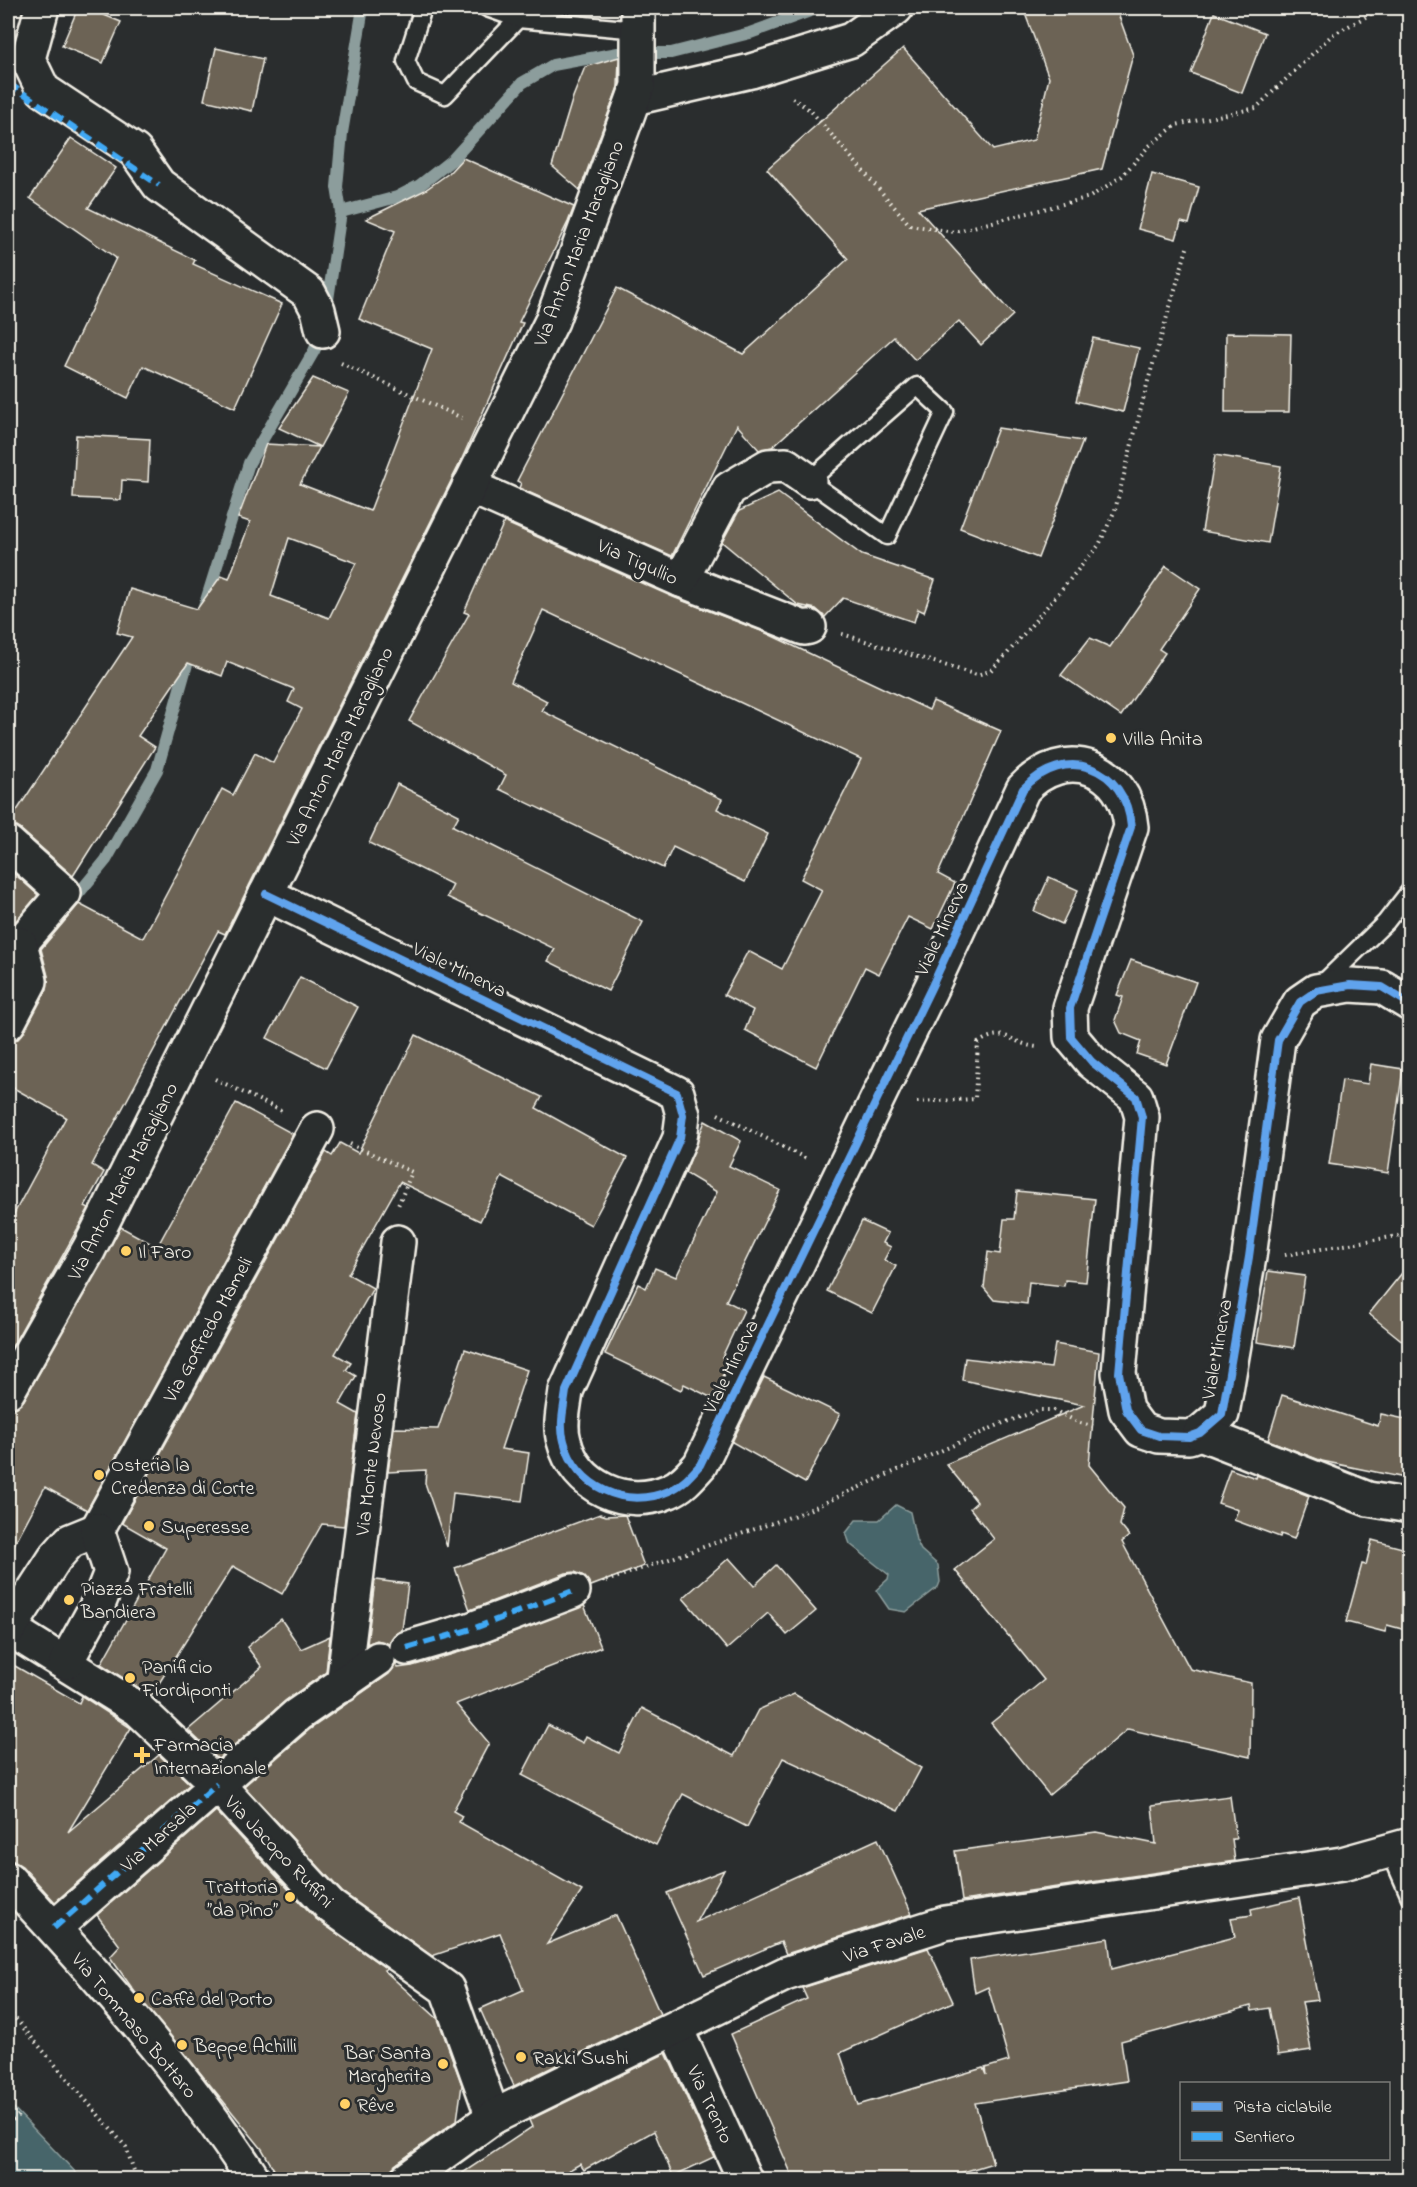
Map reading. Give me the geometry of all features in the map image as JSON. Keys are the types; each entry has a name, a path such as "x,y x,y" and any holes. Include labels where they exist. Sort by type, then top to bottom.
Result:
{"street":[{"path":"42,8 28,59 43,90 135,151 159,185 309,293 318,310 322,331"},
{"path":"638,19 636,92 751,71 851,40 897,8"},
{"name":"Via Anton Maria Maragliano","path":"8,1391 89,1249 552,321 636,92"},
{"path":"681,580 729,489 768,466 786,465 809,481"},
{"name":"Via Tigullio","path":"469,486 681,580 804,628 809,627"},
{"name":"Viale Minerva","path":"266,894 677,1093 683,1115 680,1138 566,1391 561,1421 563,1440 570,1459 581,1474 596,1487 623,1497 652,1497 671,1491 687,1480 700,1465 1023,789 1035,777 1050,769 1067,765 1084,766 1100,772 1114,782 1124,796 1130,811 1131,827 1070,1008 1071,1037 1092,1062 1136,1097 1142,1117 1119,1373 1126,1410 1141,1430 1159,1436 1189,1437 1200,1433 1222,1414 1249,1257 1278,1040 1300,1002 1316,992"},
{"path":"8,843 64,893 14,951 30,981 8,1023"},
{"path":"1316,992 1350,985 1382,987 1410,1004"},
{"name":"Via Goffredo Mameli","path":"97,1530 318,1129"},
{"name":"Via Monte Nevoso","path":"343,1686 398,1242"},
{"path":"1200,1433 1368,1499 1410,1506"},
{"path":"8,1628 70,1541 97,1530 111,1572 100,1600 66,1662"},
{"name":"Via Marsala","path":"54,1928 297,1714 393,1654 472,1629 573,1591"},
{"name":"Via Jacopo Ruffini","path":"8,1628 66,1662 138,1709 217,1784 330,1906 447,1989 493,2116"},
{"name":"Via Favale","path":"406,2180 493,2116 785,1974 945,1923 1342,1864 1400,1848"},
{"name":"Via Tommaso Bottaro","path":"8,1879 142,2028 225,2135 254,2180"},
{"name":"Via Trento","path":"676,2029 746,2180"}],"lane":[{"path":"423,8 405,61 417,82 445,95 518,19"},
{"path":"491,8 518,19 638,19"},
{"path":"917,386 945,412 887,536 809,481 917,386"},
{"path":"1316,992 1386,922 1410,891"},
{"path":"1400,1848 1410,1897"}],"path":[{"path":"751,71 810,110 910,225 954,232 1090,197 1122,176 1149,146 1176,125 1256,108 1332,36 1382,8"},
{"path":"809,627 834,631 861,642 930,659 978,675 984,675 998,663 1099,545 1111,519 1188,245"},
{"path":"336,360 496,433"},
{"path":"912,1101 975,1099 978,1043 991,1035 1003,1034 1034,1047"},
{"path":"677,1093 840,1175"},
{"path":"1249,1257 1266,1258 1398,1236 1410,1230"},
{"path":"573,1591 794,1516 1003,1423 1040,1410 1053,1410 1080,1423 1099,1426"},
{"path":"8,2010 126,2147 137,2180"},
{"path":"8,2124 20,2114"}],"water":[{"path":"896,1505 910,1512 916,1540 921,1550 938,1565 940,1582 938,1587 906,1612 889,1609 876,1590 888,1579 889,1575 850,1544 846,1533 856,1520 879,1520"},
{"path":"8,2102 82,2179 8,2179"}],"building":[{"path":"78,8 87,8 121,22 103,63 62,46"},
{"path":"1023,8 1116,8 1133,55 1102,169 918,209 1013,315 981,345 959,321 915,360 894,337 772,447 759,450 737,425 672,556 519,488 521,483 517,481 617,288 743,354 848,259 767,169 903,48 993,150 1034,140 1049,78"},
{"path":"1214,13 1265,33 1242,93 1191,73"},
{"path":"216,48 263,59 252,111 204,100"},
{"path":"619,57 618,87 580,190 552,166 573,97 585,67"},
{"path":"71,138 116,168 88,208 195,260 193,264 282,304 235,408 143,366 128,398 64,366 116,258 30,198"},
{"path":"463,158 574,207 519,322 523,323 460,463 225,934 218,931 92,1165 104,1172 85,1206 89,1208 8,1354 8,1225 66,1117 8,1085 8,1042 18,1039 24,1032 47,989 48,976 41,949 79,904 143,938 222,789 233,795 255,753 273,763 302,709 288,702 294,689 227,662 222,676 188,663 138,736 155,747 73,876 20,829 8,824 132,637 117,633 130,589 197,609 221,576 229,579 250,522 238,518 266,444 320,447 300,484 370,511 432,349 359,319 395,231 366,219 425,190 449,173","holes":["289,538 356,563 329,618 271,596"]},
{"path":"1152,174 1199,187 1189,224 1181,222 1176,239 1138,229"},
{"path":"1226,333 1291,334 1289,412 1225,412"},
{"path":"1093,338 1139,348 1123,412 1076,401"},
{"path":"313,378 349,393 320,447 279,428"},
{"path":"998,428 1083,441 1038,558 960,528"},
{"path":"76,435 150,439 148,482 122,480 121,500 73,498"},
{"path":"1215,455 1281,466 1268,543 1202,531"},
{"path":"778,493 862,555 935,580 924,612 918,609 914,622 843,598 825,617 816,609 798,605 722,542 739,511"},
{"path":"504,522 673,597 764,632 929,710 933,701 1001,731 938,874 955,883 933,929 908,917 879,974 865,967 816,1067 745,1030 753,1010 724,995 748,951 782,969 822,890 801,879 861,759 543,610 511,682 547,701 542,711 722,799 717,809 768,834 745,882 673,847 663,868 499,789 506,775 409,721 469,614 464,612"},
{"path":"1166,566 1200,589 1159,649 1165,653 1121,716 1061,675 1090,638 1110,647"},
{"path":"397,784 459,815 453,826 643,922 608,991 548,961 555,949 447,897 453,885 369,843"},
{"path":"8,868 38,895 8,930"},
{"path":"1049,877 1078,890 1062,924 1034,911"},
{"path":"1131,960 1196,982 1166,1064 1137,1054 1141,1041 1121,1033 1115,1020 1123,997 1117,995"},
{"path":"300,977 358,1007 326,1068 267,1038"},
{"path":"416,1035 542,1097 536,1108 627,1158 591,1225 502,1177 480,1221 400,1182 348,1274 373,1288 335,1354 351,1363 346,1370 356,1376 340,1404 358,1414 344,1526 322,1524 282,1594 233,1566 151,1696 101,1664 166,1548 122,1523 326,1152 332,1156 340,1143 358,1153"},
{"path":"1371,1064 1403,1069 1388,1173 1329,1164 1342,1080 1368,1084"},
{"path":"236,1103 293,1134 87,1510 45,1487 8,1556 8,1410 17,1407 24,1400 121,1227 157,1247"},
{"path":"705,1121 741,1141 729,1166 780,1190 726,1301 744,1310 722,1357 730,1360 712,1398 684,1384 681,1390 605,1354 638,1284 646,1288 655,1268 676,1277 717,1192 685,1173"},
{"path":"1017,1191 1095,1199 1086,1282 1065,1280 1064,1286 1029,1282 1027,1304 994,1300 984,1288 988,1252 1000,1254 1004,1219 1014,1219"},
{"path":"862,1221 888,1233 883,1243 891,1247 884,1260 896,1266 872,1313 827,1291"},
{"path":"1410,1263 1410,1347 1369,1314"},
{"path":"1268,1271 1305,1276 1294,1348 1257,1342"},
{"path":"1055,1344 1099,1352 1089,1465 1124,1508 1120,1525 1129,1536 1122,1542 1190,1669 1251,1683 1250,1757 1128,1729 1049,1795 991,1723 1044,1680 955,1570 994,1539 970,1508 977,1502 946,1464 1084,1405 962,1380 965,1358 1051,1368"},
{"path":"465,1349 527,1370 501,1449 529,1453 522,1501 453,1493 447,1547 425,1483 426,1470 388,1472 394,1428 438,1429"},
{"path":"764,1377 840,1414 805,1483 732,1442"},
{"path":"1282,1395 1378,1426 1381,1414 1410,1420 1410,1479 1322,1461 1268,1440"},
{"path":"1230,1469 1256,1478 1257,1475 1309,1496 1294,1539 1281,1534 1280,1537 1234,1520 1238,1510 1218,1503"},
{"path":"600,1514 625,1515 644,1566 591,1586 584,1576 575,1572 566,1573 470,1610 455,1568"},
{"path":"1372,1540 1410,1550 1410,1602 1402,1629 1387,1625 1385,1632 1346,1622 1362,1564 1366,1565"},
{"path":"729,1558 754,1586 776,1565 816,1611 787,1635 768,1613 727,1649 683,1598"},
{"path":"375,1580 408,1584 402,1630 394,1635 389,1644 377,1640 367,1644"},
{"path":"584,1605 601,1647 456,1704 489,1743 453,1811 462,1816 459,1822 582,1891 547,1944 616,1915 660,2014 514,2086 480,2009 523,1990 500,1933 432,1956 342,1892 244,1786 309,1730 389,1674 396,1663 398,1668 412,1666 477,1647"},
{"path":"281,1619 301,1649 330,1636 326,1672 285,1701 218,1759 188,1730 262,1667 247,1647"},
{"path":"8,1662 79,1703 82,1696 131,1728 68,1832 159,1755 190,1784 55,1902 22,1866 8,1858"},
{"path":"794,1694 921,1768 898,1811 783,1758 747,1827 683,1794 656,1845 522,1775 548,1725 583,1743 586,1736 619,1753 642,1708 734,1756 758,1710"},
{"path":"1230,1796 1236,1839 1232,1839 1235,1861 962,1901 955,1851 1096,1832 1156,1844 1152,1806"},
{"path":"216,1811 316,1919 387,1969 384,1970 438,2019 462,2085 457,2120 395,2165 388,2180 280,2180 262,2149 137,1995 110,1957 120,1946 97,1915"},
{"path":"878,1839 912,1914 786,1954 781,1942 704,1975 667,1893 724,1870 696,1922"},
{"path":"1299,1898 1318,2000 1302,2002 1311,2050 1278,2055 1269,2008 1252,2011 1251,2006 1121,2041 1127,2081 975,2103 993,2163 937,2180 794,2180 731,2034 807,1999 802,1988 928,1948 953,2002 840,2053 858,2105 983,2068 986,2075 985,2068 1009,2061 988,1987 975,1993 970,1960 1108,1938 1112,1969 1235,1937 1231,1918 1252,1915 1251,1909"},
{"path":"666,2053 714,2157 673,2176 654,2131 584,2170 580,2164 552,2180 452,2180 532,2127 529,2120"}],"waterway":[{"path":"326,313 341,212 337,187 342,133 363,8"},
{"path":"341,212 397,197 420,185 453,159 522,83 553,65 618,53 671,53 750,33 818,8"},
{"path":"204,607 249,463 314,351 322,333"},
{"path":"70,904 106,860 157,770 191,650"}],"marked path":[{"path":"8,83 159,185"},
{"path":"407,1648 472,1629 573,1591"},
{"path":"54,1928 217,1784"}],"cycle path":[{"path":"266,894 677,1093 683,1115 680,1138 566,1391 562,1416 564,1441 579,1471 604,1490 620,1496 636,1498 653,1496 674,1489 700,1465 932,986 1023,789 1039,775 1057,767 1074,765 1091,768 1106,776 1118,789 1127,806 1131,827 1070,1008 1071,1037 1092,1062 1136,1097 1142,1117 1119,1373 1126,1410 1141,1430 1159,1436 1189,1437 1200,1433 1222,1414 1249,1257 1278,1040 1300,1002 1316,991 1350,985 1382,987 1410,1004"}],"place":[{"name":"Villa Anita","path":"1111,738"},
{"name":"Il Faro","path":"126,1251"},
{"name":"Osteria la Credenza di Corte","path":"99,1475"},
{"name":"Superesse","path":"149,1526"},
{"name":"Piazza Fratelli Bandiera","path":"69,1600"},
{"name":"Panificio Fiordiponti","path":"130,1678"},
{"name":"Farmacia Internazionale","path":"142,1755"},
{"name":"Trattoria ”da Pino”","path":"290,1897"},
{"name":"Caffè del Porto","path":"139,1998"},
{"name":"Beppe Achilli","path":"182,2045"},
{"name":"Rakki Sushi","path":"521,2057"},
{"name":"Bar Santa Margherita","path":"443,2064"},
{"name":"Rêve","path":"345,2104"}]}
